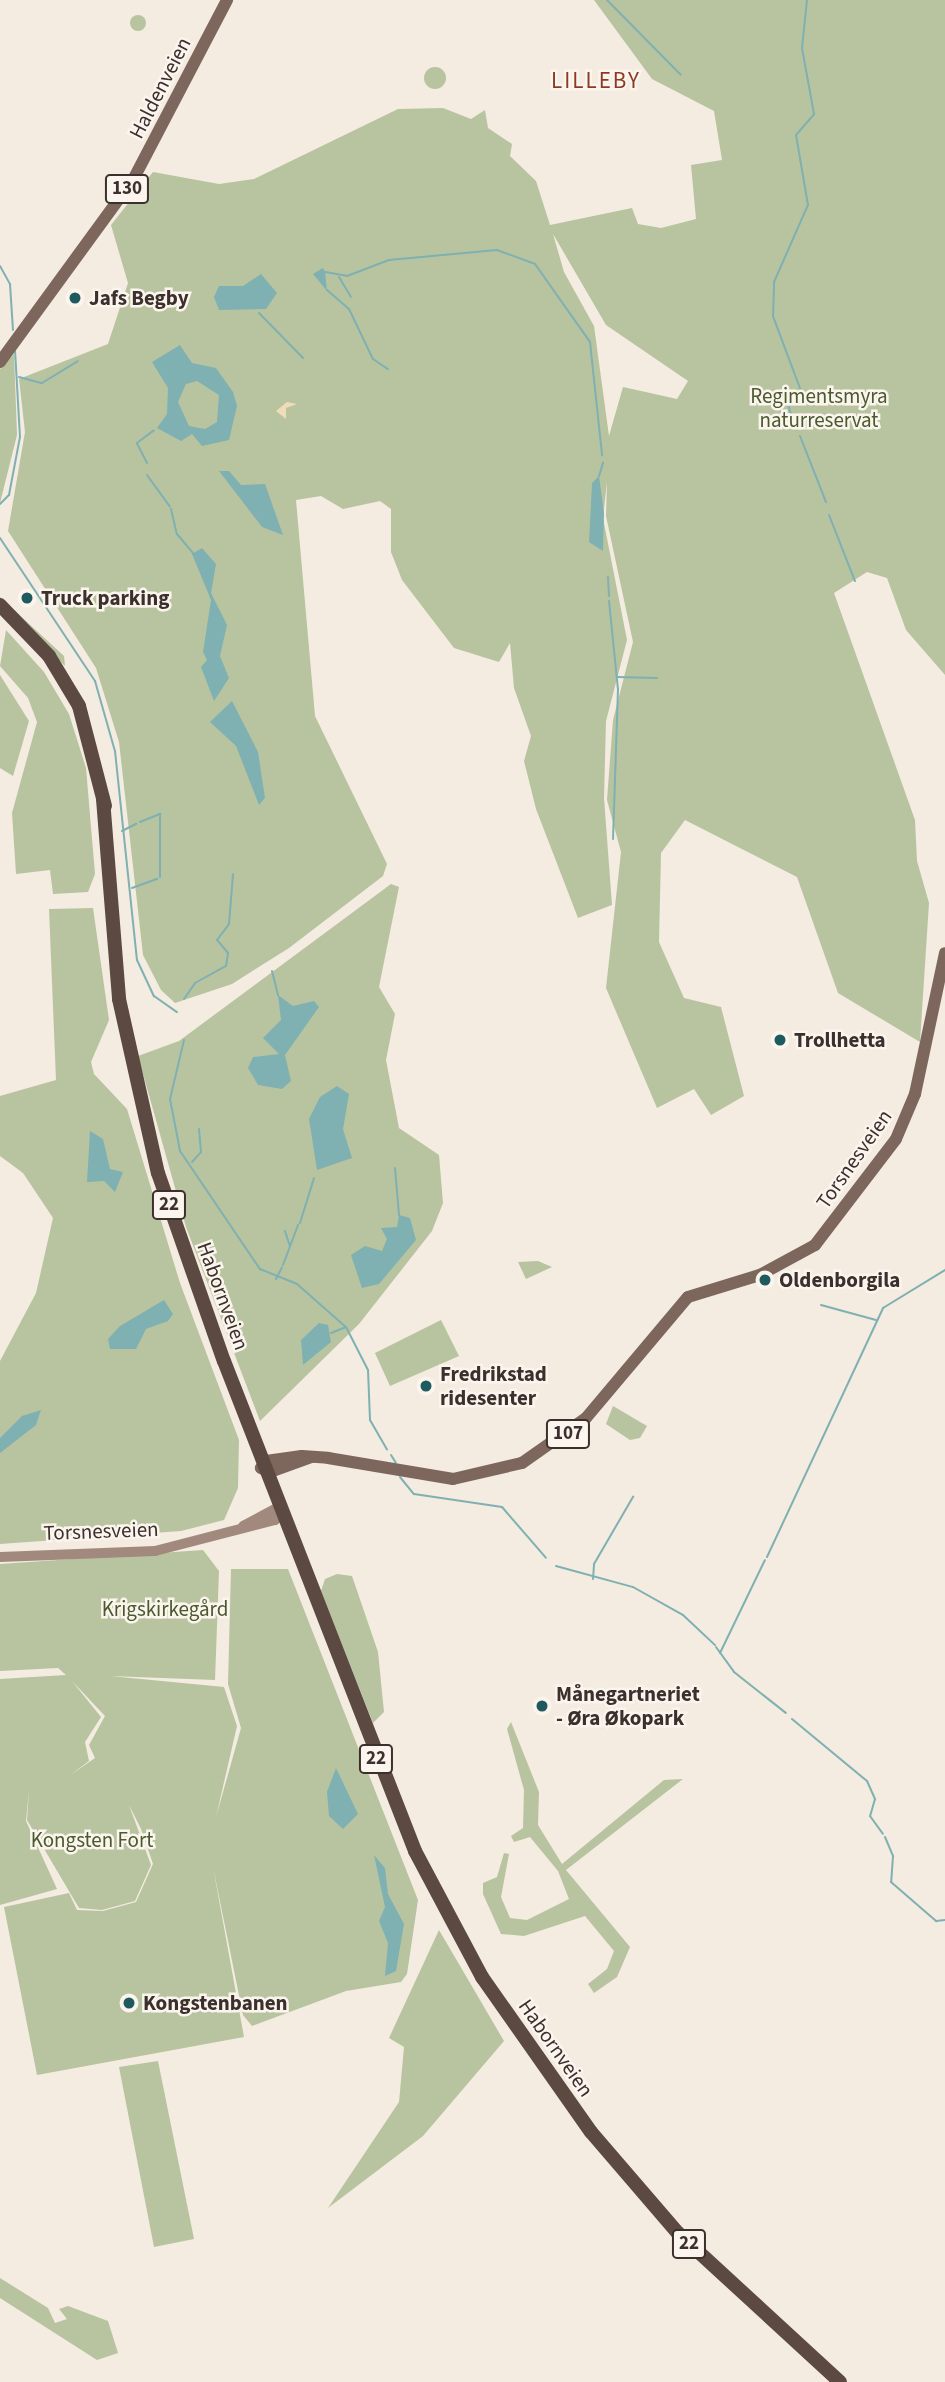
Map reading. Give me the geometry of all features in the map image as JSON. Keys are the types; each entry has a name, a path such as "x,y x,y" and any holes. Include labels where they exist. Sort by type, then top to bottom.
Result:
{"highway":[{"name":"Habornveien","path":"1,608 48,656 79,706 103,799 126,1030 159,1173 265,1467 279,1514 435,1892 534,2056 678,2233 841,2382"}],"main road":[{"name":"Haldenveien","path":"0,362 134,178 227,0"},
{"name":"Torsnesveien","path":"265,1467 311,1457 406,1473 476,1478 536,1456 604,1400 682,1304 720,1283 765,1273 821,1238 896,1139 915,1094 945,953"}],"street":[{"name":"Torsnesveien","path":"0,1557 155,1551 279,1514"}],"green space":[{"name":"Regimentsmyra naturreservat","path":"594,0 945,0 945,675 906,630 887,578 867,572 834,593 915,820 917,861 929,903 920,1042 838,993 797,877 685,820 661,853 659,942 684,998 721,1007 744,1096 711,1115 694,1089 657,1108 606,988 621,852 607,800 613,720 633,642 606,516 607,482 603,518 627,640 606,721 604,798 612,905 578,918 536,809 524,761 531,736 514,688 510,643 499,662 454,648 402,580 391,552 391,509 380,501 343,509 321,496 296,500 315,716 387,864 383,876 289,948 232,984 175,1003 161,990 143,955 119,742 96,668 8,531 25,432 19,379 108,344 128,283 111,225 153,172 219,184 254,179 398,109 443,108 471,119 485,110 488,128 512,144 510,156 536,181 550,225 632,208 638,224 661,228 696,219 691,165 722,160 714,111 652,79","holes":["553,234 606,325 688,381 677,399 623,387 609,436 594,326 564,272"]},
{"path":"138,15 144,17 144,29 138,31 132,29 130,23 132,17"},
{"path":"431,67 439,67 446,74 446,82 439,89 431,89 424,82 424,74"},
{"path":"14,354 17,435 0,503 0,369"},
{"path":"0,597 64,656 65,666 0,600"},
{"path":"6,630 44,672 69,714 86,768 95,874 88,892 53,894 50,870 16,874 12,813 37,722 28,698 0,666"},
{"path":"0,675 29,721 13,776 0,768"},
{"path":"391,884 399,887 379,987 395,1014 386,1060 399,1128 439,1155 443,1203 432,1231 359,1324 260,1421 186,1227 138,1056 179,1041"},
{"path":"93,908 109,1020 91,1062 94,1074 127,1109 180,1283 239,1440 238,1488 224,1520 181,1531 0,1544 0,1361 36,1293 53,1218 23,1173 0,1156 0,1096 56,1080 49,909"},
{"path":"538,1261 552,1267 526,1279 518,1262"},
{"path":"441,1320 459,1356 390,1386 375,1353"},
{"path":"613,1406 647,1426 640,1438 630,1440 606,1424"},
{"path":"203,1550 219,1571 215,1680 110,1676 224,1687 237,1726 216,1817 241,1728 228,1684 231,1569 288,1569 418,1900 407,1974 401,1982 346,1991 252,2026 243,2015 213,1867 244,2037 37,2075 4,1907 69,1893 77,1910 103,1911 136,1902 153,1864 129,1805 151,1865 135,1901 102,1910 79,1908 27,1820 29,1790 26,1821 57,1889 0,1905 0,1679 66,1675 58,1668 0,1671 0,1564","holes":["72,1681 105,1716 89,1745 95,1758 69,1776 89,1761 85,1742 101,1717"]},
{"path":"337,1574 352,1576 378,1652 384,1712 373,1723 321,1591 325,1579"},
{"path":"511,1722 539,1792 538,1825 562,1864 664,1780 683,1779 566,1870 630,1947 617,1977 594,1993 588,1984 607,1969 614,1951 585,1916 524,1936 501,1934 483,1894 483,1883 497,1877 504,1853 509,1854 501,1897 510,1918 527,1920 569,1899 558,1871 530,1837 514,1842 511,1836 523,1828 524,1790 507,1729"},
{"path":"439,1930 504,2041 423,2136 328,2208 399,2102 404,2047 389,2038"},
{"path":"158,2061 194,2239 154,2247 119,2067"},
{"path":"0,2278 48,2308 55,2323 67,2319 59,2309 68,2306 108,2321 118,2353 97,2360 0,2298"}],"sand":[{"path":"287,402 297,404 286,408 286,419 276,411"}],"water":[{"path":"323,268 325,272 327,291 313,274"},
{"path":"261,274 277,293 266,309 219,310 214,297 219,286 243,286"},
{"path":"180,345 192,363 216,368 233,392 237,406 229,440 202,446 192,434 181,441 157,428 167,414 168,388 152,362","holes":["197,381 219,395 217,422 205,429 189,426 178,402 186,384"]},
{"path":"219,471 229,471 241,485 265,484 283,535 262,527"},
{"path":"599,476 604,513 603,551 589,542 592,483"},
{"path":"202,548 216,564 211,593 227,625 220,656 229,678 214,701 201,667 207,660 203,652 211,600 192,554"},
{"path":"232,701 258,752 265,798 259,805 236,746 210,722"},
{"path":"278,995 293,1006 314,1001 319,1007 285,1055 291,1081 282,1089 258,1085 248,1068 253,1057 279,1054 263,1038 281,1020"},
{"path":"337,1086 349,1094 343,1129 352,1158 317,1170 309,1119 320,1097"},
{"path":"90,1131 103,1139 110,1169 123,1172 115,1192 104,1181 87,1182"},
{"path":"399,1215 410,1218 416,1240 379,1284 362,1288 351,1255 365,1246 382,1251 387,1239 381,1228 397,1227"},
{"path":"164,1300 173,1314 168,1321 146,1329 136,1349 110,1349 108,1339 120,1326"},
{"path":"319,1323 328,1325 331,1342 303,1365 301,1340"},
{"path":"41,1410 36,1425 0,1453 0,1438 22,1416"},
{"path":"336,1768 358,1814 343,1829 329,1816 327,1792"},
{"path":"374,1855 385,1868 388,1894 404,1924 396,1971 385,1976 388,1943 379,1921 385,1907"}],"waterway":[{"path":"607,0 681,75"},
{"path":"794,424 788,404 801,391 773,316 774,282 808,205 796,135 814,114 802,48 807,0"},
{"path":"325,272 347,276 389,260 497,250 535,264 590,342 602,455"},
{"path":"0,266 10,284 13,330"},
{"path":"339,277 351,297"},
{"path":"327,290 349,309 373,359 388,369"},
{"path":"259,313 303,358"},
{"path":"0,504 9,495 20,437 15,351"},
{"path":"19,377 42,383 78,361"},
{"path":"147,463 137,443 154,430"},
{"path":"800,436 826,502"},
{"path":"599,476 603,463"},
{"path":"147,475 170,507"},
{"path":"171,509 177,534 193,553"},
{"path":"829,515 855,581"},
{"path":"0,538 95,681 115,751 137,960 154,996 177,1012"},
{"path":"608,577 609,596"},
{"path":"609,601 618,689 613,839"},
{"path":"617,677 657,678"},
{"path":"140,822 160,814 160,877"},
{"path":"122,831 136,824"},
{"path":"184,999 195,983 226,966 228,953 217,940 229,924 233,874"},
{"path":"132,888 157,879"},
{"path":"272,971 278,995"},
{"path":"184,1040 170,1099 180,1151 260,1269 297,1284 346,1327 368,1370 370,1420 387,1450"},
{"path":"192,1162 201,1152 199,1129"},
{"path":"395,1168 399,1215"},
{"path":"300,1223 314,1178"},
{"path":"283,1265 298,1225"},
{"path":"285,1231 290,1246"},
{"path":"276,1279 282,1267"},
{"path":"767,1557 883,1308 945,1270"},
{"path":"821,1305 876,1320"},
{"path":"331,1333 346,1327"},
{"path":"391,1455 396,1463"},
{"path":"400,1477 414,1494 502,1507 546,1558"},
{"path":"593,1579 594,1564 633,1497"},
{"path":"720,1653 765,1560"},
{"path":"556,1566 633,1587 683,1615 715,1645"},
{"path":"716,1647 734,1672 786,1713"},
{"path":"792,1719 867,1781 875,1799 870,1816 883,1834"},
{"path":"885,1837 893,1856 891,1882 936,1921 945,1920"}],"place":[{"name":"Jafs Begby","path":"75,298"},
{"name":"Truck parking","path":"27,598"},
{"name":"Trollhetta","path":"780,1040"},
{"name":"Oldenborgila","path":"765,1280"},
{"name":"Fredrikstad ridesenter","path":"426,1386"},
{"name":"Månegartneriet - Øra Økopark","path":"542,1706"},
{"name":"Kongstenbanen","path":"129,2003"}],"district":[{"name":"LILLEBY","path":"596,81"}],"park label":[{"name":"Krigskirkegård","path":"165,1609"},
{"name":"Kongsten Fort","path":"92,1840"}]}
